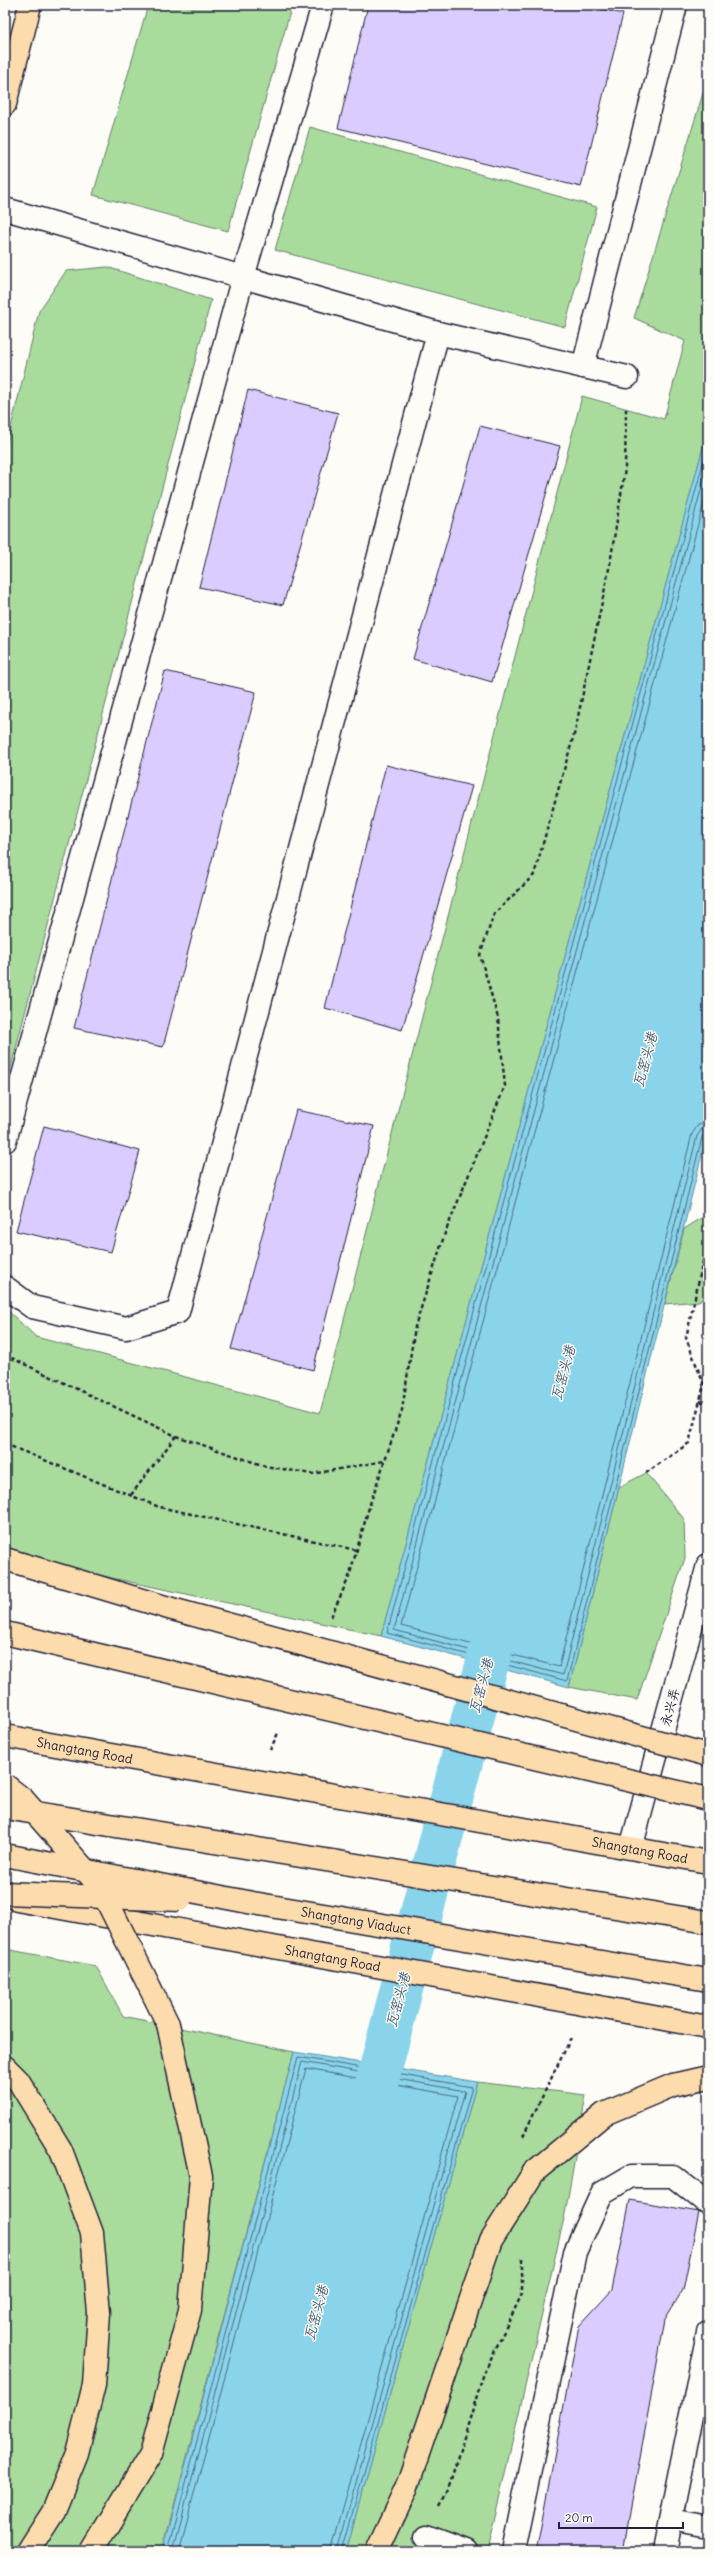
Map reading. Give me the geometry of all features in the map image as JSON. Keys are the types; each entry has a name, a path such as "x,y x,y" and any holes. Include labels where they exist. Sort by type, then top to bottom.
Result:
{"main road":[{"path":"5,104 30,5"},
{"path":"5,1559 172,1608 708,1755"},
{"path":"5,1633 708,1799"},
{"name":"Shangtang Road","path":"5,1736 708,1862"},
{"path":"5,1785 23,1799 100,1887 168,2024 201,2176 190,2310 151,2454 92,2551"},
{"path":"5,1808 708,1922"},
{"name":"Shangtang Viaduct","path":"5,1855 253,1903 708,1980"},
{"path":"5,1893 253,1903"},
{"name":"Shangtang Road","path":"5,1898 587,2006 708,2026"},
{"path":"5,2067 18,2080 61,2150 92,2233 99,2313 94,2385 77,2453 53,2512 28,2551"},
{"path":"377,2551 406,2489 443,2376 491,2240 534,2172 604,2114 672,2085 708,2078"}],"street":[{"path":"5,1141 243,277 323,5"},
{"path":"583,366 676,5"},
{"path":"5,209 438,333 627,376"},
{"path":"5,1287 32,1307 126,1328 178,1312 438,333"},
{"name":"永兴弄","path":"631,1848 708,1565"},
{"path":"513,2551 575,2252 602,2193 631,2176 673,2176 708,2204"},
{"path":"664,2551 708,2333"},
{"path":"671,2519 708,2526"},
{"path":"425,2536 465,2551"}],"path":[{"path":"329,1621 349,1577 384,1461 402,1410 415,1327 445,1233 505,1086 498,1018 480,955 494,914 534,875 575,731 610,564 625,469 627,376"},
{"path":"646,1473 689,1443 704,1385 686,1338 708,1239"},
{"path":"5,1354 176,1436 264,1466 312,1474 384,1461"},
{"path":"700,1401 708,1404"},
{"path":"131,1495 176,1436"},
{"path":"5,1444 159,1507 356,1550"},
{"path":"257,1780 280,1729"}],"green space":[{"path":"148,5 292,5 228,231 93,195"},
{"path":"708,77 708,429 381,1636 5,1555 5,1308 36,1337 320,1413 582,396 664,419 685,341 634,318"},
{"path":"310,127 597,207 565,327 275,250"},
{"path":"107,267 211,300 5,1090 5,452 39,311 66,271"},
{"path":"708,1214 708,1296 699,1301 665,1304 684,1229"},
{"path":"646,1473 684,1519 685,1558 637,1700 569,1687 619,1487"},
{"path":"5,1949 96,1966 123,2016 294,2052 162,2551 5,2551"},
{"path":"477,2082 586,2095 565,2214 487,2551 346,2551"}],"water":[{"path":"708,429 708,1130 569,1687 381,1636"},
{"path":"294,2052 477,2082 346,2551 163,2551"}],"building":[{"path":"368,5 585,5 623,14 581,187 338,128"},
{"path":"248,390 338,413 283,605 199,587"},
{"path":"480,426 560,446 492,682 413,659"},
{"path":"165,671 256,692 163,1047 74,1028"},
{"path":"386,765 472,786 402,1030 325,1008"},
{"path":"296,1110 374,1126 313,1370 231,1349"},
{"path":"44,1126 140,1151 111,1252 16,1231"},
{"path":"630,2200 699,2212 683,2290 665,2319 623,2551 559,2551 537,2547 579,2326 612,2290"}],"waterway":[{"name":"瓦窑头港","path":"366,2124 502,1607"}]}
